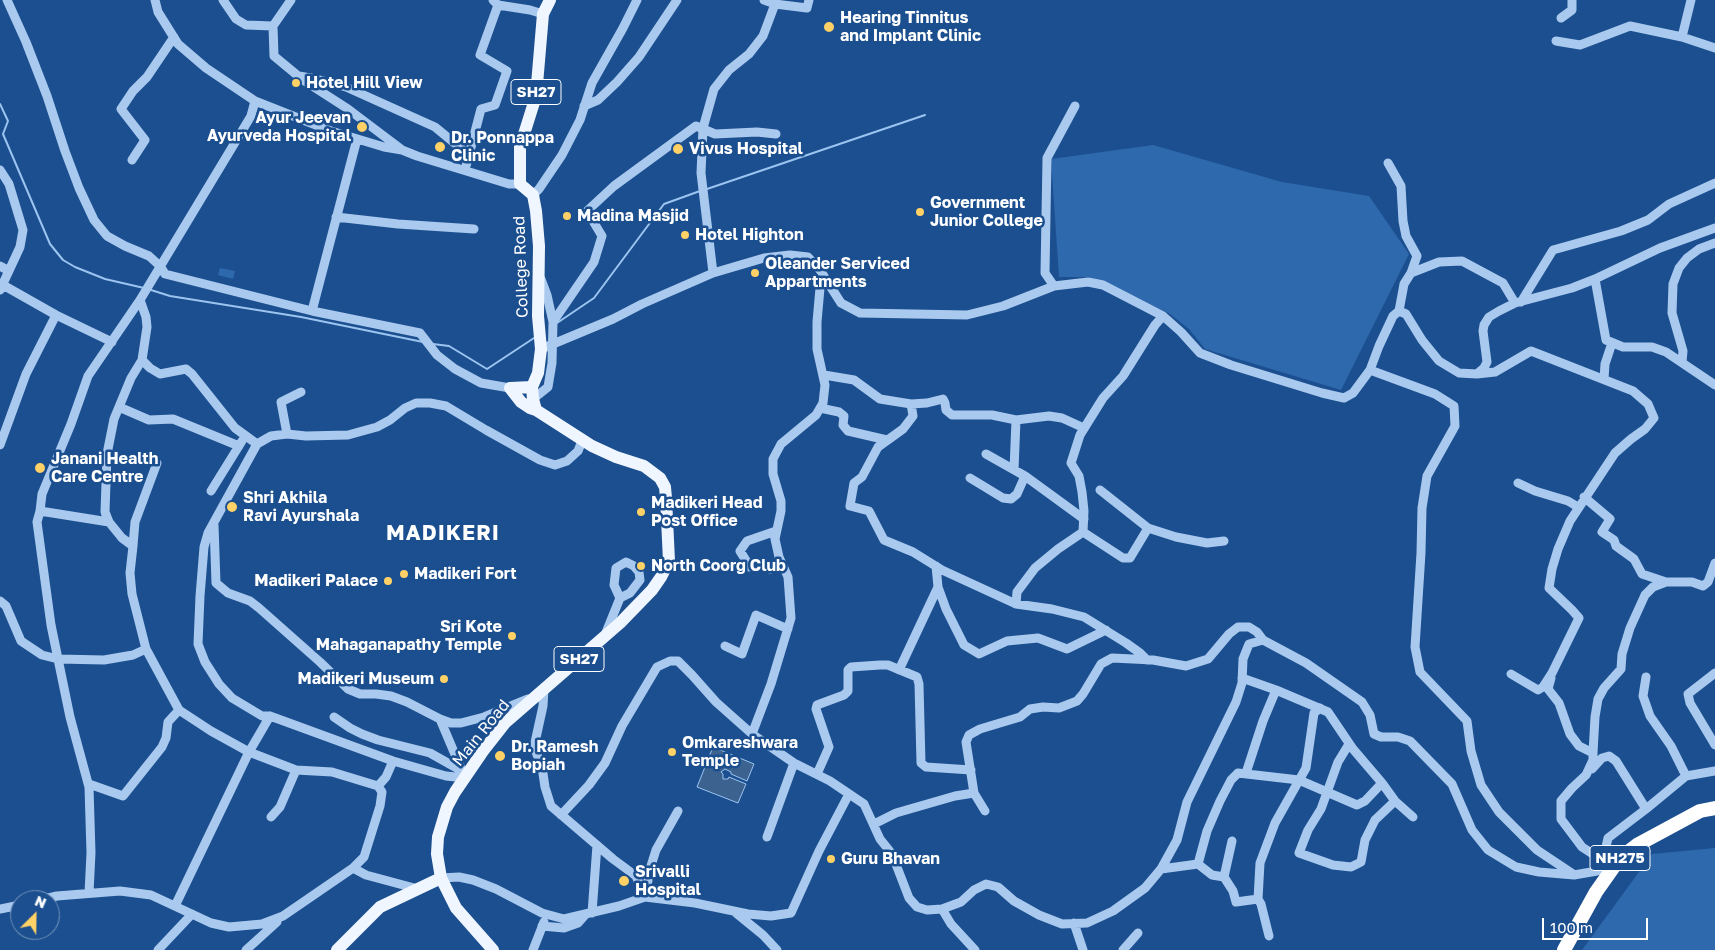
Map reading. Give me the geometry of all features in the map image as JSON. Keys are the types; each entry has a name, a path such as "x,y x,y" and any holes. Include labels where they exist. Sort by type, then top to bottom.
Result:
{"highway":[{"name":"NH275","path":"1564,950 1596,892 1616,861 1637,846 1700,811 1715,808"}],"main road":[{"name":"SH27","path":"520,184 520,147 536,96 544,14 550,0"},
{"name":"College Road","path":"520,184 533,195 537,220 538,316 547,347 538,373 534,398"},
{"name":"SH27","path":"510,388 520,402 530,408 534,398"},
{"path":"510,388 534,398"},
{"name":"Main Road","path":"493,950 456,908 440,878 436,854 443,820 455,792 464,775 505,723 620,623 652,590 666,569 669,552 665,487 660,478 644,466 605,453 582,441 534,398"},
{"path":"337,950 380,907 440,878"}],"street":[{"path":"7,0 47,96 65,152 94,220 107,236 149,256 160,266 165,274 312,311 420,333 437,356 455,369 481,383 510,388"},
{"path":"155,0 158,12 178,44 206,68 255,101 331,131 384,147 402,150 509,184 520,184"},
{"path":"223,0 236,19 246,25 273,26"},
{"path":"291,0 273,26 274,56 298,76 348,108 402,150"},
{"path":"533,195 562,155 580,120 592,83 637,0"},
{"path":"584,106 598,100 639,57 677,0"},
{"path":"764,0 775,4 807,8 809,0"},
{"path":"1560,18 1572,10 1572,0"},
{"path":"1682,37 1691,0"},
{"path":"465,170 481,110 495,105 507,71 480,55 495,3 544,14"},
{"path":"713,274 701,173 703,128 714,89 729,70 750,54 763,36 775,4"},
{"path":"1556,41 1580,45 1630,26 1682,37 1715,48"},
{"path":"132,160 145,140 121,109 133,91 148,77 174,37"},
{"path":"298,76 346,87 369,96 435,127 469,155"},
{"path":"89,893 91,854 89,784 70,717 51,625 37,522 42,494 71,424 88,376 140,300 251,116 255,101"},
{"path":"1054,286 1046,273 1047,158 1075,106"},
{"path":"547,347 553,322 594,262 602,236 587,210 614,186 696,126 715,134 757,132 776,134"},
{"path":"312,311 357,139"},
{"path":"547,347 713,274 764,258 790,255 808,257 824,277 841,304 860,313 967,315 1003,306 1054,286 1088,282 1102,285 1163,316 1200,353 1231,365 1344,398 1353,393 1370,370 1393,316 1399,311 1404,284 1411,273 1417,256 1406,236 1401,186 1388,163"},
{"path":"0,170 9,184 23,230 20,247 2,288 112,342"},
{"path":"1518,302 1553,250 1621,231 1648,220 1669,204 1715,182"},
{"path":"336,217 398,224 474,229"},
{"path":"1476,374 1484,368 1487,362 1483,330 1489,317 1518,302 1595,279 1660,248 1715,228"},
{"path":"1682,362 1682,351 1672,313 1673,284 1679,268 1687,258 1699,249 1715,243"},
{"path":"1411,273 1439,262 1462,261 1503,283 1518,302"},
{"path":"0,266 9,271"},
{"path":"538,274 547,295 553,322"},
{"path":"752,734 771,684 791,618 788,577 779,557 775,539 781,502 773,474 774,459 781,444 816,415 824,402 825,385 817,349 817,322 820,288 824,277"},
{"path":"1595,279 1606,340 1623,347 1652,347 1666,352 1715,385"},
{"path":"133,546 122,538 109,522 105,512 107,454 114,419 131,378 142,360 147,327 146,317 140,300"},
{"path":"1399,311 1406,314 1422,340 1439,361 1459,373 1495,372 1531,351 1632,391 1648,404 1654,418 1646,429 1630,439 1615,453 1578,507 1558,549 1549,588 1579,618 1552,673 1543,687 1538,690 1511,674"},
{"path":"0,445 26,374 56,315"},
{"path":"1083,532 1084,519 1079,476 1071,463 1080,435 1103,398 1123,376 1155,325 1163,316"},
{"path":"1604,380 1605,364 1612,343"},
{"path":"142,360 160,374 186,369 235,428 257,444"},
{"path":"1370,370 1435,394 1454,406 1455,426 1427,476 1422,508 1415,647 1420,672 1467,721 1471,751 1481,785 1499,812 1537,850 1574,874"},
{"path":"824,375 854,380 880,399 911,404 927,403 942,398 946,410 952,416 992,415 1016,420 1049,416 1062,418 1084,428"},
{"path":"288,434 281,402 301,392"},
{"path":"464,775 446,776 393,762 270,716 262,716 232,698 219,684 205,662 198,644 204,547 208,533 257,444 272,436 288,434 306,436 348,435 377,427 390,420 405,408 416,403 430,403 446,406 540,460 555,465 567,460 578,451 582,441"},
{"path":"911,404 913,416 903,429 878,447 862,477 854,483 850,506 869,511 884,540 913,552 936,566 1016,604 1052,608 1084,617 1140,653 1147,660"},
{"path":"119,407 149,420 173,419 239,446"},
{"path":"820,408 839,412 844,416 843,425 848,431 887,440"},
{"path":"1014,470 1016,420"},
{"path":"211,491 244,436"},
{"path":"986,454 1025,476 1084,519"},
{"path":"157,463 135,522 130,573 132,594 146,649 179,710 211,731 249,752 296,770 332,772 378,786 382,792 380,806 364,856 353,868 283,916 246,950"},
{"path":"970,478 1003,498 1011,499 1017,494 1025,476"},
{"path":"1518,483 1535,491 1568,501 1578,507"},
{"path":"1100,490 1148,528 1207,543 1224,541"},
{"path":"1584,497 1610,519 1602,532 1614,540 1616,546 1634,559 1642,574 1666,582 1692,582 1703,586 1708,582 1715,563"},
{"path":"40,510 109,522"},
{"path":"214,523 214,577 216,583 221,589 250,601 259,608 320,662 348,690 360,694 391,696 451,723 470,721 491,714 540,692 543,706 534,747 542,768 545,787 552,806 613,859 636,876 645,897"},
{"path":"1083,532 1123,558 1130,558 1148,528"},
{"path":"770,569 756,566 750,568 740,551 747,541 776,531"},
{"path":"1016,604 1017,592 1035,568 1083,532"},
{"path":"936,566 938,587 946,610 964,645 979,654 1007,641 1038,638 1067,649 1106,630"},
{"path":"1586,774 1592,760 1598,699 1604,688 1621,669 1622,654 1630,628 1645,595 1653,587 1666,582"},
{"path":"900,670 938,587"},
{"path":"604,637 620,598"},
{"path":"0,601 6,606 21,641 42,655 58,659 104,660 133,655 146,649"},
{"path":"725,646 742,654 756,614 788,630"},
{"path":"985,811 974,793 966,742 969,734 1020,717 1030,710 1042,707 1059,708 1077,701 1100,664 1112,658 1147,660 1186,666 1208,659 1229,634 1238,627 1249,627 1257,632 1263,640 1306,663 1362,702 1370,715 1374,734 1381,737 1398,737 1410,741 1452,784 1472,830 1488,850 1516,867 1539,872 1574,874 1597,871 1616,861"},
{"path":"561,815 589,785 605,763 622,726 658,667 670,661 678,662 692,674 716,702 752,734 794,763 830,781 864,804 880,839 896,862 909,898 917,907 927,910 961,902 974,890 986,884 998,887 1014,901 1039,915 1062,924 1087,923 1113,911 1145,888 1161,869 1177,840 1187,802 1236,702 1242,678 1243,659 1249,644 1263,640"},
{"path":"817,774 829,747 816,709 817,705 844,695 848,691 848,670 851,668 888,665 917,677 919,684 921,763 926,767 971,770"},
{"path":"1552,673 1548,689 1559,702 1570,734 1579,746 1593,753"},
{"path":"1715,673 1688,694 1690,703 1715,745"},
{"path":"1646,677 1643,696 1650,716 1670,746 1686,776"},
{"path":"1242,678 1328,712 1349,744 1396,801 1413,817"},
{"path":"1246,773 1263,721 1276,690"},
{"path":"1268,936 1261,904 1258,899 1260,863 1275,823 1306,768 1314,713 1320,708"},
{"path":"89,784 123,796 162,746 166,738 168,722 179,710"},
{"path":"175,906 249,752 270,716"},
{"path":"334,717 362,734 384,742 430,753 464,775"},
{"path":"440,719 464,775"},
{"path":"1349,744 1338,762 1321,809 1308,830 1299,853 1334,865 1351,867 1361,862 1366,840 1375,820 1396,801"},
{"path":"1616,861 1599,858 1582,847 1561,819 1561,801 1602,758 1609,756 1616,761 1646,809"},
{"path":"378,786 386,777 393,762"},
{"path":"767,837 794,763"},
{"path":"271,817 280,807 296,770"},
{"path":"1616,861 1606,847 1608,838 1686,776 1715,771"},
{"path":"1198,864 1207,830 1231,780 1238,773 1299,780 1327,793 1347,799 1357,805 1365,801 1382,783"},
{"path":"874,824 896,813 955,796 974,793"},
{"path":"440,878 459,877 473,880 496,889 547,915 564,918 589,914 634,902 645,897 695,903 771,916 791,913 819,851 849,794"},
{"path":"645,897 656,850 678,812"},
{"path":"1232,841 1224,877 1236,902 1258,899"},
{"path":"542,926 564,928 578,923 589,914 598,845"},
{"path":"1161,869 1198,864 1212,875 1224,877"},
{"path":"353,868 373,878 418,889"},
{"path":"60,896 120,891 151,896 211,923 229,927 262,924 283,916"},
{"path":"942,908 951,924 975,950"},
{"path":"734,911 764,935 777,950"},
{"path":"158,950 192,914"},
{"path":"533,950 547,915"},
{"path":"1074,924 1083,950"},
{"path":"1123,950 1138,933"}],"shaded area":[{"path":"1153,145 1282,182 1369,196 1409,254 1341,390 1205,349 1189,329 1170,314 1089,277 1059,277 1051,159"},
{"path":"220,268 235,271 233,279 218,275"},
{"path":"713,747 754,764 747,781 731,774 731,772 725,769 721,772 723,779 728,779 729,777 746,784 738,803 697,787"},
{"path":"1715,848 1715,950 1582,950 1652,854"}],"waterway":[{"path":"0,104 8,121 3,134 50,244 63,260 75,267 105,279 144,288"},
{"path":"707,189 925,115"},
{"path":"557,323 594,298 664,204 700,191"},
{"path":"151,290 170,296 301,317 423,342"},
{"path":"433,344 449,346 487,369 534,338"}],"place":[{"name":"Hearing Tinnitus and Implant Clinic","path":"829,27"},
{"name":"Hotel Hill View","path":"296,83"},
{"name":"Ayur Jeevan Ayurveda Hospital","path":"362,127"},
{"name":"Dr. Ponnappa Clinic","path":"440,147"},
{"name":"Vivus Hospital","path":"678,149"},
{"name":"Government Junior College","path":"920,212"},
{"name":"Madina Masjid","path":"567,216"},
{"name":"Hotel Highton","path":"685,235"},
{"name":"Oleander Serviced Appartments","path":"755,273"},
{"name":"Janani Health Care Centre","path":"40,468"},
{"name":"Shri Akhila Ravi Ayurshala","path":"232,507"},
{"name":"Madikeri Head Post Office","path":"641,512"},
{"name":"North Coorg Club","path":"641,566"},
{"name":"Madikeri Fort","path":"404,574"},
{"name":"Madikeri Palace","path":"388,581"},
{"name":"Sri Kote Mahaganapathy Temple","path":"512,636"},
{"name":"Madikeri Museum","path":"444,679"},
{"name":"Omkareshwara Temple","path":"672,752"},
{"name":"Dr. Ramesh Bopiah","path":"500,756"},
{"name":"Guru Bhavan","path":"831,859"},
{"name":"Srivalli Hospital","path":"624,881"}],"district":[{"name":"MADIKERI","path":"443,533"}]}
